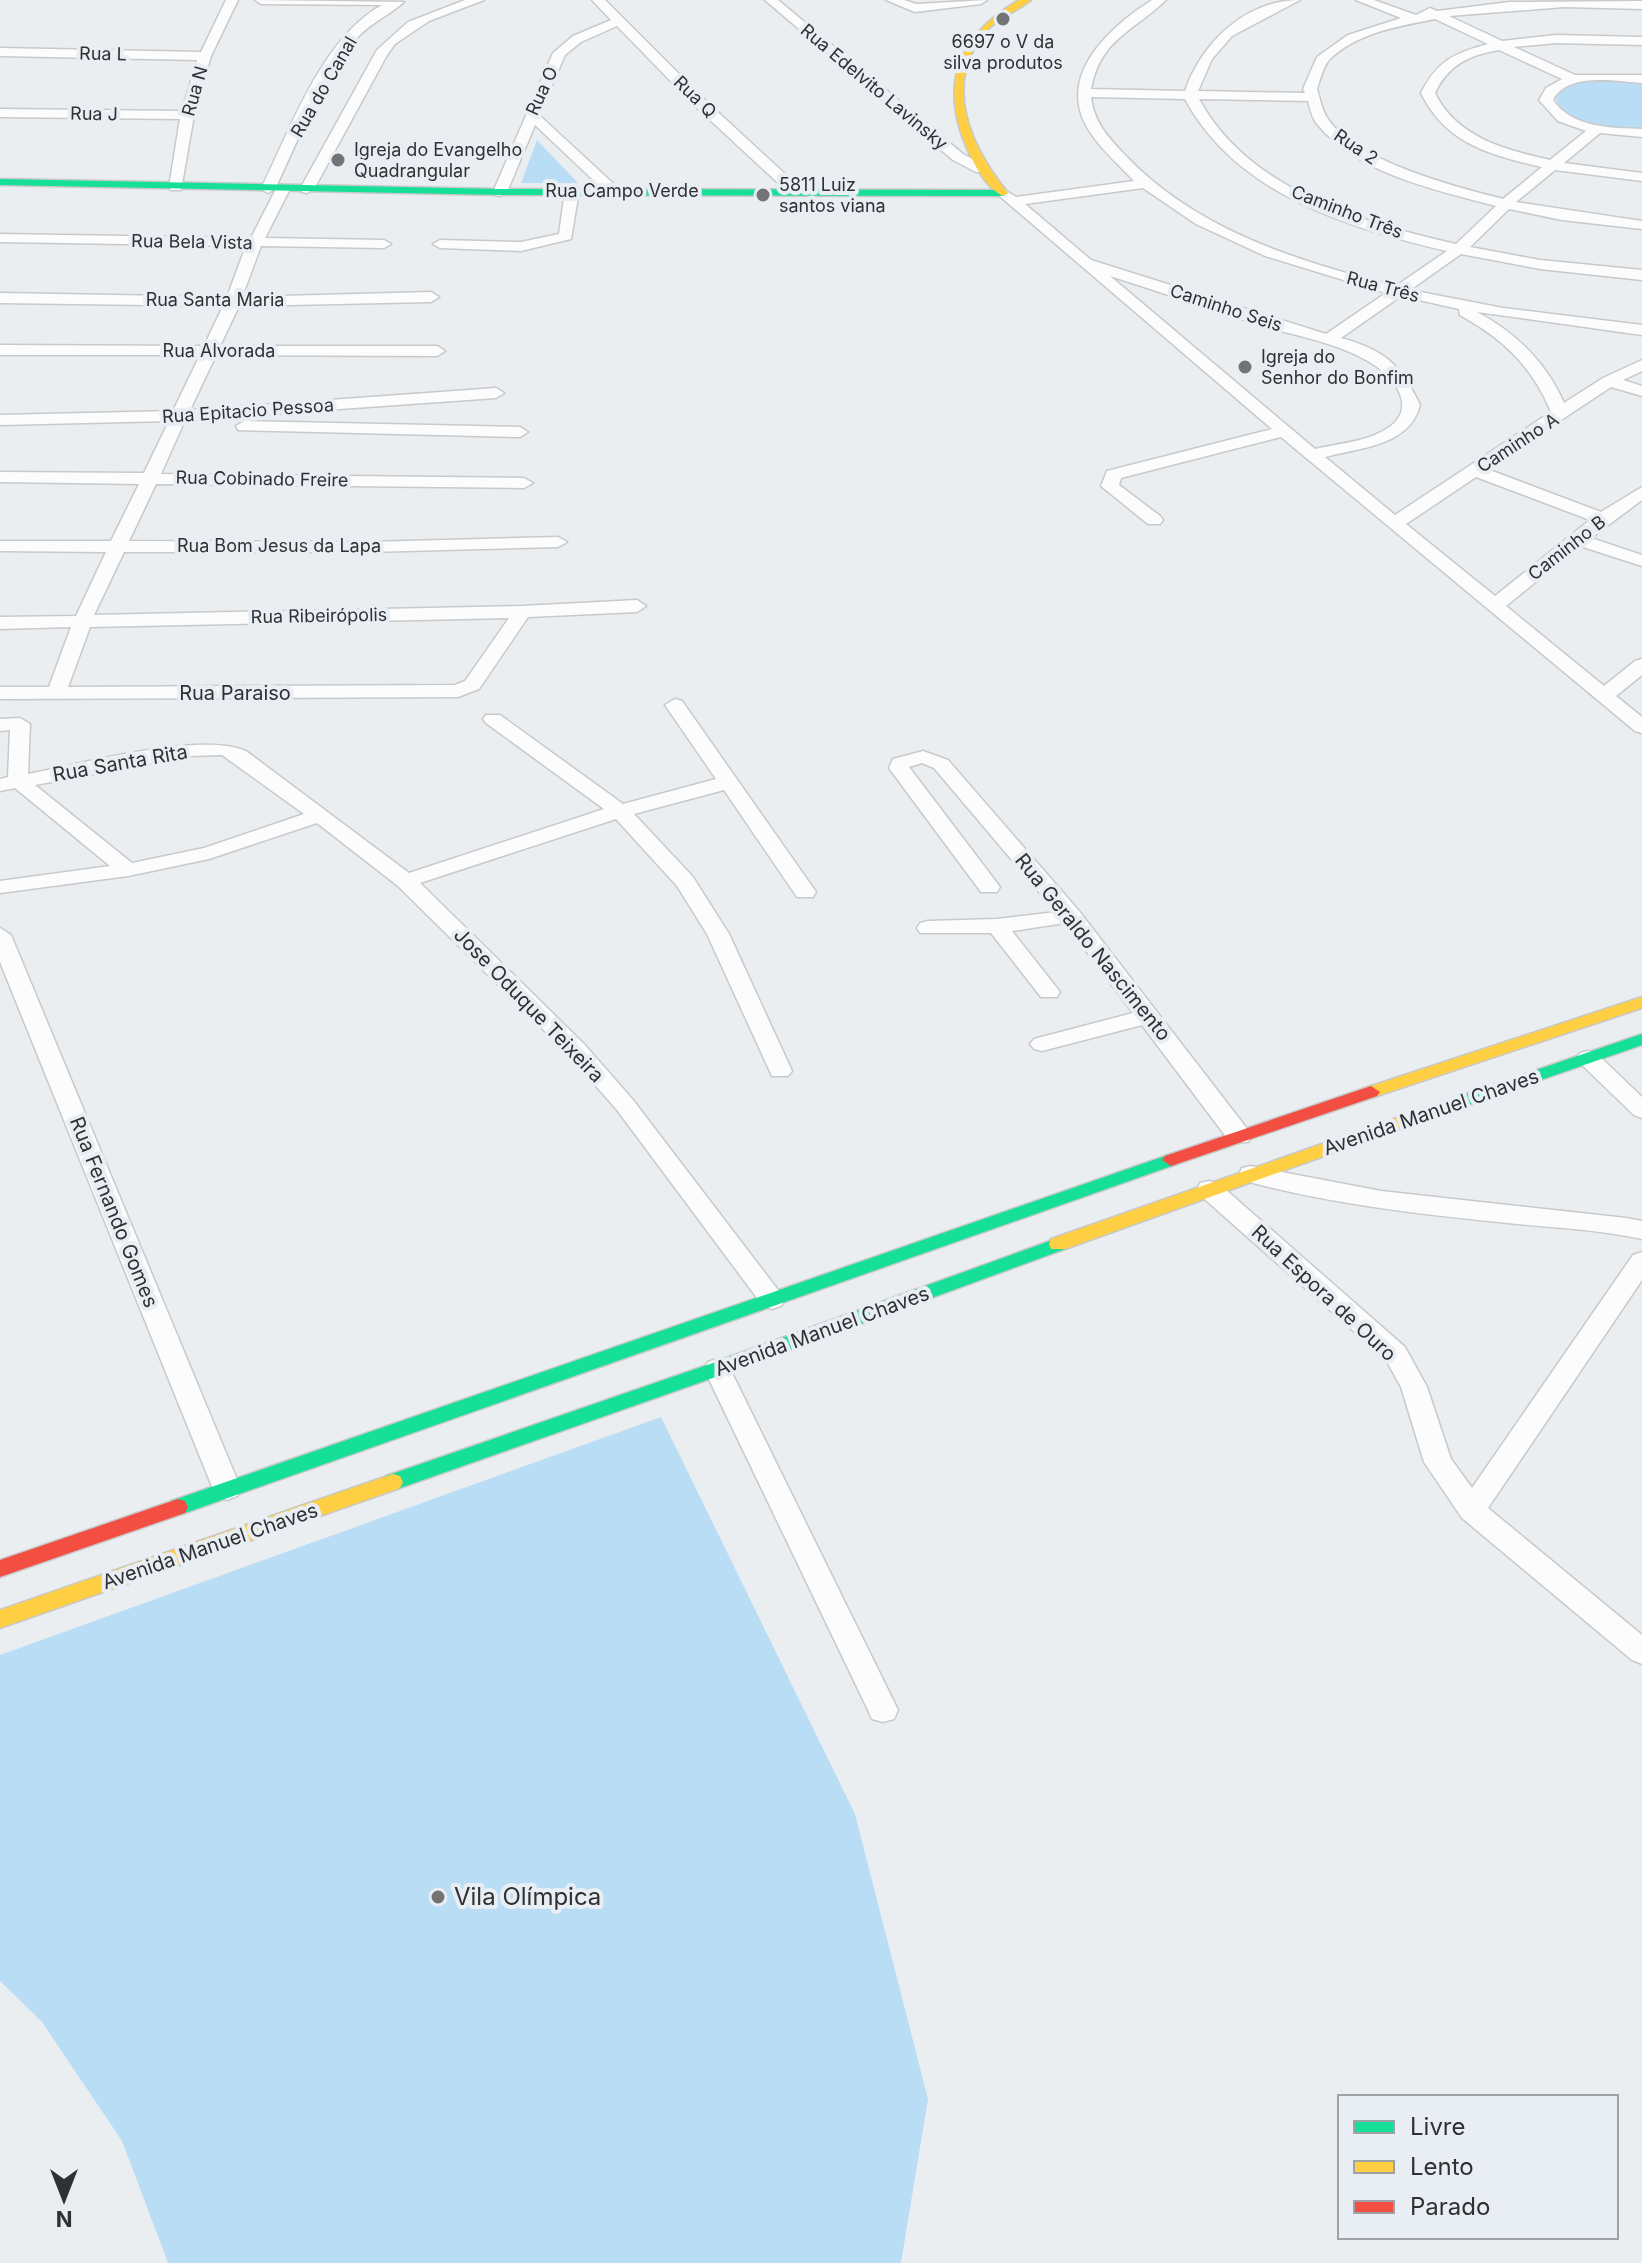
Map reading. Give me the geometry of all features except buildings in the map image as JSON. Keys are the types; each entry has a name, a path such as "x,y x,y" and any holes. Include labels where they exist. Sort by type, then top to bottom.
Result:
{"main road":[{"path":"1009,197 981,169 960,122 956,94 961,67 974,42 994,19 1026,0"},
{"name":"Rua Campo Verde","path":"0,182 276,189 795,191 1009,197"},
{"name":"Avenida Manuel Chaves","path":"0,1569 1239,1136 1642,1002"},
{"name":"Avenida Manuel Chaves","path":"0,1619 717,1369 1251,1174 1642,1039"}],"street":[{"name":"Rua N","path":"176,187 187,115 205,56 232,0"},
{"path":"261,0 402,1"},
{"name":"Rua do Canal","path":"307,189 381,53 396,33 434,14 478,0"},
{"name":"Rua Q","path":"598,0 702,105 795,191"},
{"name":"Rua Edelvito Lavinsky","path":"771,0 958,157 981,169"},
{"path":"892,0 915,8 981,0"},
{"path":"1160,0 1133,17 1095,54 1083,93 1311,97 1312,75 1329,52 1361,33 1411,17 1458,8 1551,1 1642,5"},
{"path":"1190,95 1200,64 1226,34 1246,21 1294,0"},
{"path":"1362,0 1411,17"},
{"path":"1442,0 1458,8"},
{"name":"Rua do Canal","path":"56,693 83,620 117,544 233,302 320,86 347,41 366,21 402,1"},
{"path":"1430,12 1574,80"},
{"name":"Rua O","path":"500,192 559,53 577,39 619,21"},
{"path":"1642,41 1567,38 1500,46 1470,54 1447,65 1429,86 1430,101 1441,117 1469,137 1512,155 1554,166 1642,177"},
{"name":"Rua L","path":"0,52 205,56"},
{"path":"1642,79 1606,77 1574,80 1552,88 1547,94 1547,103 1567,119 1598,128 1642,133"},
{"name":"Rua Três","path":"1083,93 1087,118 1121,165 1182,211 1229,235 1340,276 1397,292 1444,302 1642,330"},
{"name":"Caminho Três","path":"1190,95 1213,134 1231,152 1285,188 1362,221 1459,249 1512,260 1642,275"},
{"name":"Rua 2","path":"1311,97 1326,126 1381,165 1440,187 1507,203 1588,219 1642,225"},
{"name":"Rua J","path":"0,113 187,115"},
{"path":"531,114 613,191"},
{"path":"1328,340 1459,249 1507,203 1598,128"},
{"path":"1009,197 1143,184"},
{"path":"440,244 518,245 558,240 566,236 572,191"},
{"name":"Caminho Seis","path":"1009,197 1312,455 1642,727"},
{"name":"Rua Bela Vista","path":"0,238 384,244"},
{"name":"Caminho Seis","path":"1086,263 1328,340 1375,358 1398,375 1412,405 1409,417 1385,437 1312,455"},
{"name":"Rua Santa Maria","path":"0,298 233,302 431,297"},
{"path":"1444,302 1487,323 1519,346 1548,383 1561,415"},
{"name":"Rua Alvorada","path":"0,350 437,351"},
{"name":"Caminho A","path":"1395,523 1609,381 1642,365"},
{"path":"1609,381 1642,391"},
{"name":"Rua Epitacio Pessoa","path":"0,420 176,422 496,393"},
{"path":"176,422 520,432"},
{"path":"1154,520 1110,486 1113,475 1284,431"},
{"path":"1476,471 1603,519"},
{"name":"Rua Cobinado Freire","path":"0,477 524,483"},
{"name":"Caminho B","path":"1494,606 1603,519 1640,495"},
{"path":"1577,539 1642,561"},
{"name":"Rua Bom Jesus da Lapa","path":"0,546 368,547 558,542"},
{"name":"Rua Ribeirópolis","path":"0,623 522,612 637,606"},
{"name":"Rua Paraiso","path":"0,693 450,692 469,687 522,612"},
{"path":"1604,696 1642,665"},
{"path":"675,705 805,892"},
{"path":"493,719 620,811 685,882 718,934 780,1071"},
{"path":"10,725 9,783 128,870"},
{"name":"Rua Santa Rita","path":"9,783 190,750 225,749 239,755"},
{"name":"Jose Oduque Teixeira","path":"239,755 406,881 576,1049 625,1105 772,1300"},
{"name":"Rua Geraldo Nascimento","path":"989,887 898,766 923,757 941,764 1071,916 1239,1136"},
{"path":"406,881 620,811 729,782"},
{"path":"0,887 128,870 209,853 321,815"},
{"path":"928,928 997,926 1071,916"},
{"path":"997,926 1049,992"},
{"name":"Rua Fernando Gomes","path":"0,935 227,1489"},
{"path":"1042,1044 1150,1016"},
{"path":"1588,1058 1642,1110"},
{"path":"1251,1174 1297,1187 1417,1206 1605,1221 1642,1230"},
{"name":"Rua Espora de Ouro","path":"1209,1189 1396,1354 1414,1387 1438,1462 1472,1510 1642,1652"},
{"path":"1472,1510 1642,1261"},
{"path":"717,1369 883,1710"}],"shaded area":[{"path":"1616,80 1642,83 1642,129 1579,120 1560,107 1556,98 1575,84"},
{"path":"537,140 578,183 521,183"},
{"name":"Vila Olímpica","path":"661,1417 855,1814 928,2099 901,2263 168,2263 122,2141 42,2022 0,1981 0,1655"}],"traffic: fast":[{"path":"0,182 500,192 1003,193"},
{"path":"1416,1117 1642,1039"},
{"path":"178,1507 1171,1160"},
{"path":"393,1482 717,1369 1058,1244"}],"traffic: slow":[{"path":"1003,193 988,177 967,137 961,116 961,73 968,52 980,33 1026,0"},
{"path":"1371,1092 1642,1002"},
{"path":"1058,1244 1416,1117"},
{"path":"0,1619 393,1482"}],"traffic: jam":[{"path":"1171,1160 1371,1092"},
{"path":"0,1569 178,1507"}],"place":[{"name":"6697 o V da silva produtos","path":"1003,19"},
{"name":"Igreja do Evangelho Quadrangular","path":"338,160"},
{"name":"5811 Luiz santos viana","path":"763,195"},
{"name":"Igreja do Senhor do Bonfim","path":"1245,367"},
{"name":"Vila Olímpica","path":"438,1897"}]}
